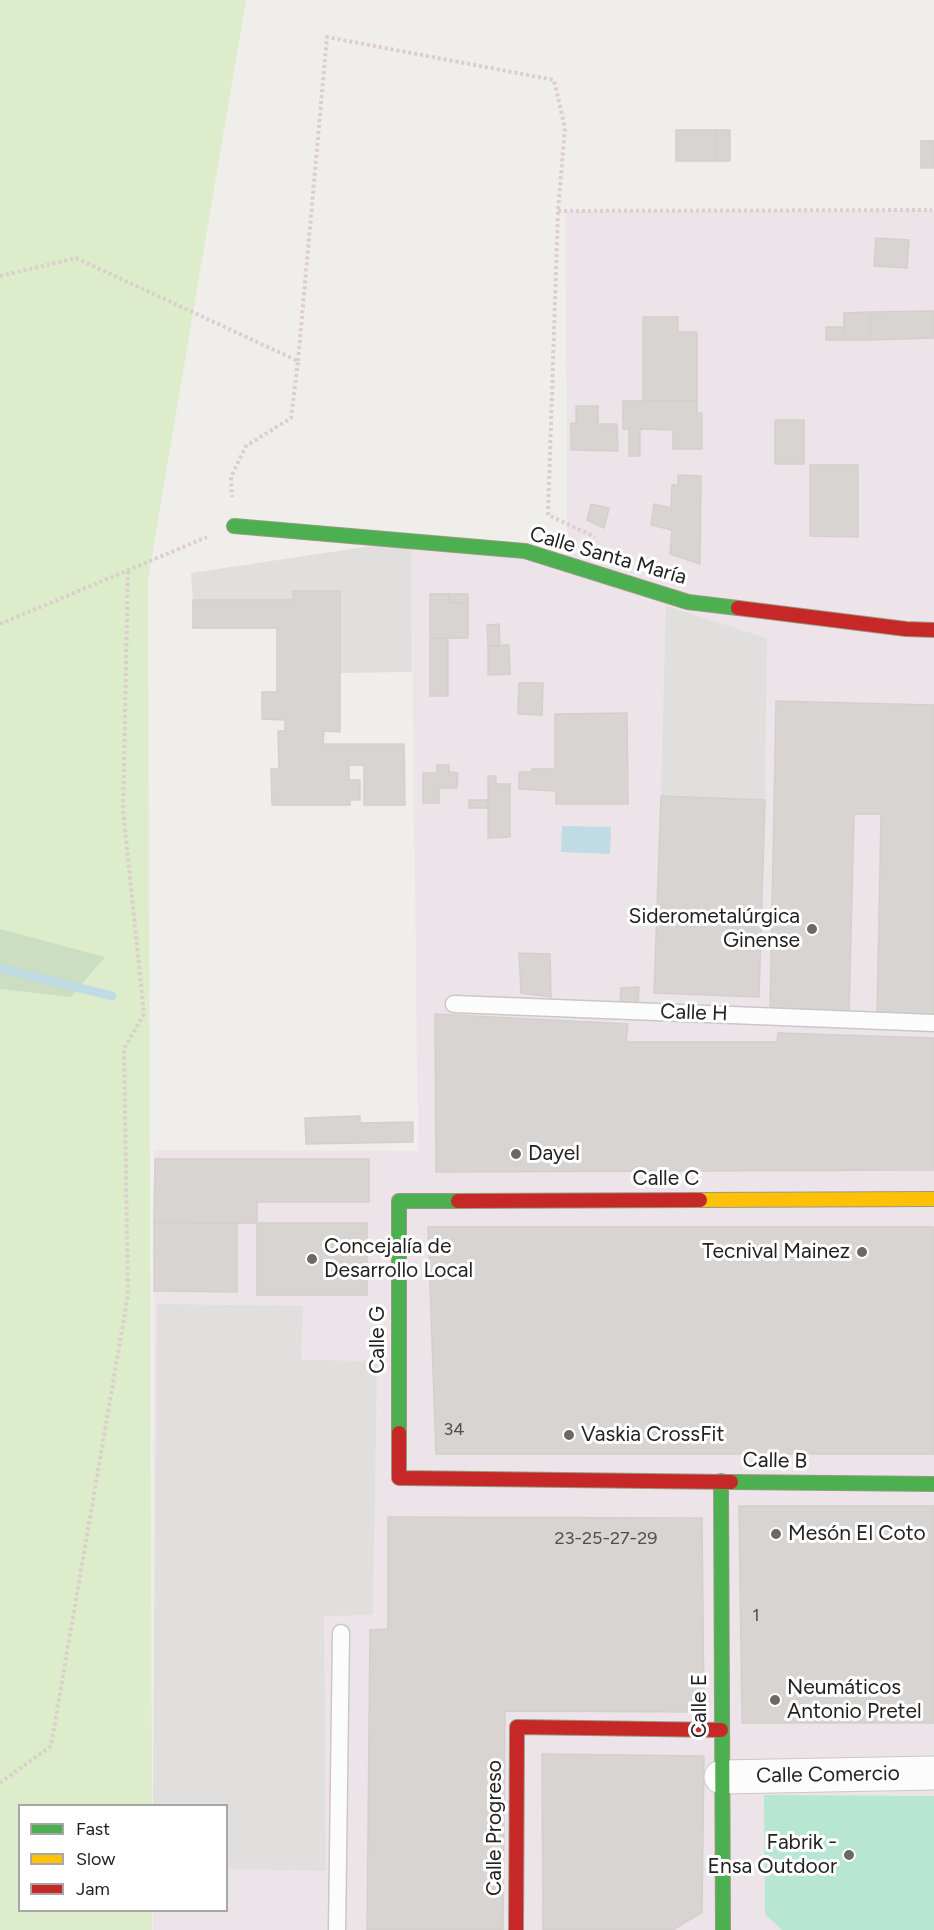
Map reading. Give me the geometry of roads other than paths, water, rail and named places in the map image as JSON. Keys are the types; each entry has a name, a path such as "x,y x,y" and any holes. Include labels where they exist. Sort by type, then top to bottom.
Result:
{"street":[{"name":"Calle Santa María","path":"234,526 525,551 688,602 898,628 934,630"},
{"name":"Calle C","path":"399,1201 934,1199"},
{"name":"Calle G","path":"399,1201 399,1478"},
{"name":"Calle B","path":"399,1478 934,1484"},
{"name":"Calle E","path":"721,1481 723,1930"},
{"name":"Calle Progreso","path":"516,1930 517,1727 721,1730"},
{"name":"Calle Comercio","path":"721,1777 934,1773"}],"lane":[{"name":"Calle H","path":"454,1004 934,1023"},
{"path":"337,1930 341,1634"}],"water":[{"path":"562,826 611,827 610,854 561,852"}],"waterway":[{"path":"0,968 112,996"}],"place":[{"name":"Siderometalúrgica Ginense","path":"812,929"},
{"name":"Dayel","path":"516,1154"},
{"name":"Tecnival Mainez","path":"862,1252"},
{"name":"Concejalía de Desarrollo Local","path":"312,1259"},
{"name":"Vaskia CrossFit","path":"569,1435"},
{"name":"Mesón El Coto","path":"776,1534"},
{"name":"Neumáticos Antonio Pretel","path":"775,1700"},
{"name":"Fabrik - Ensa Outdoor","path":"849,1855"}]}
